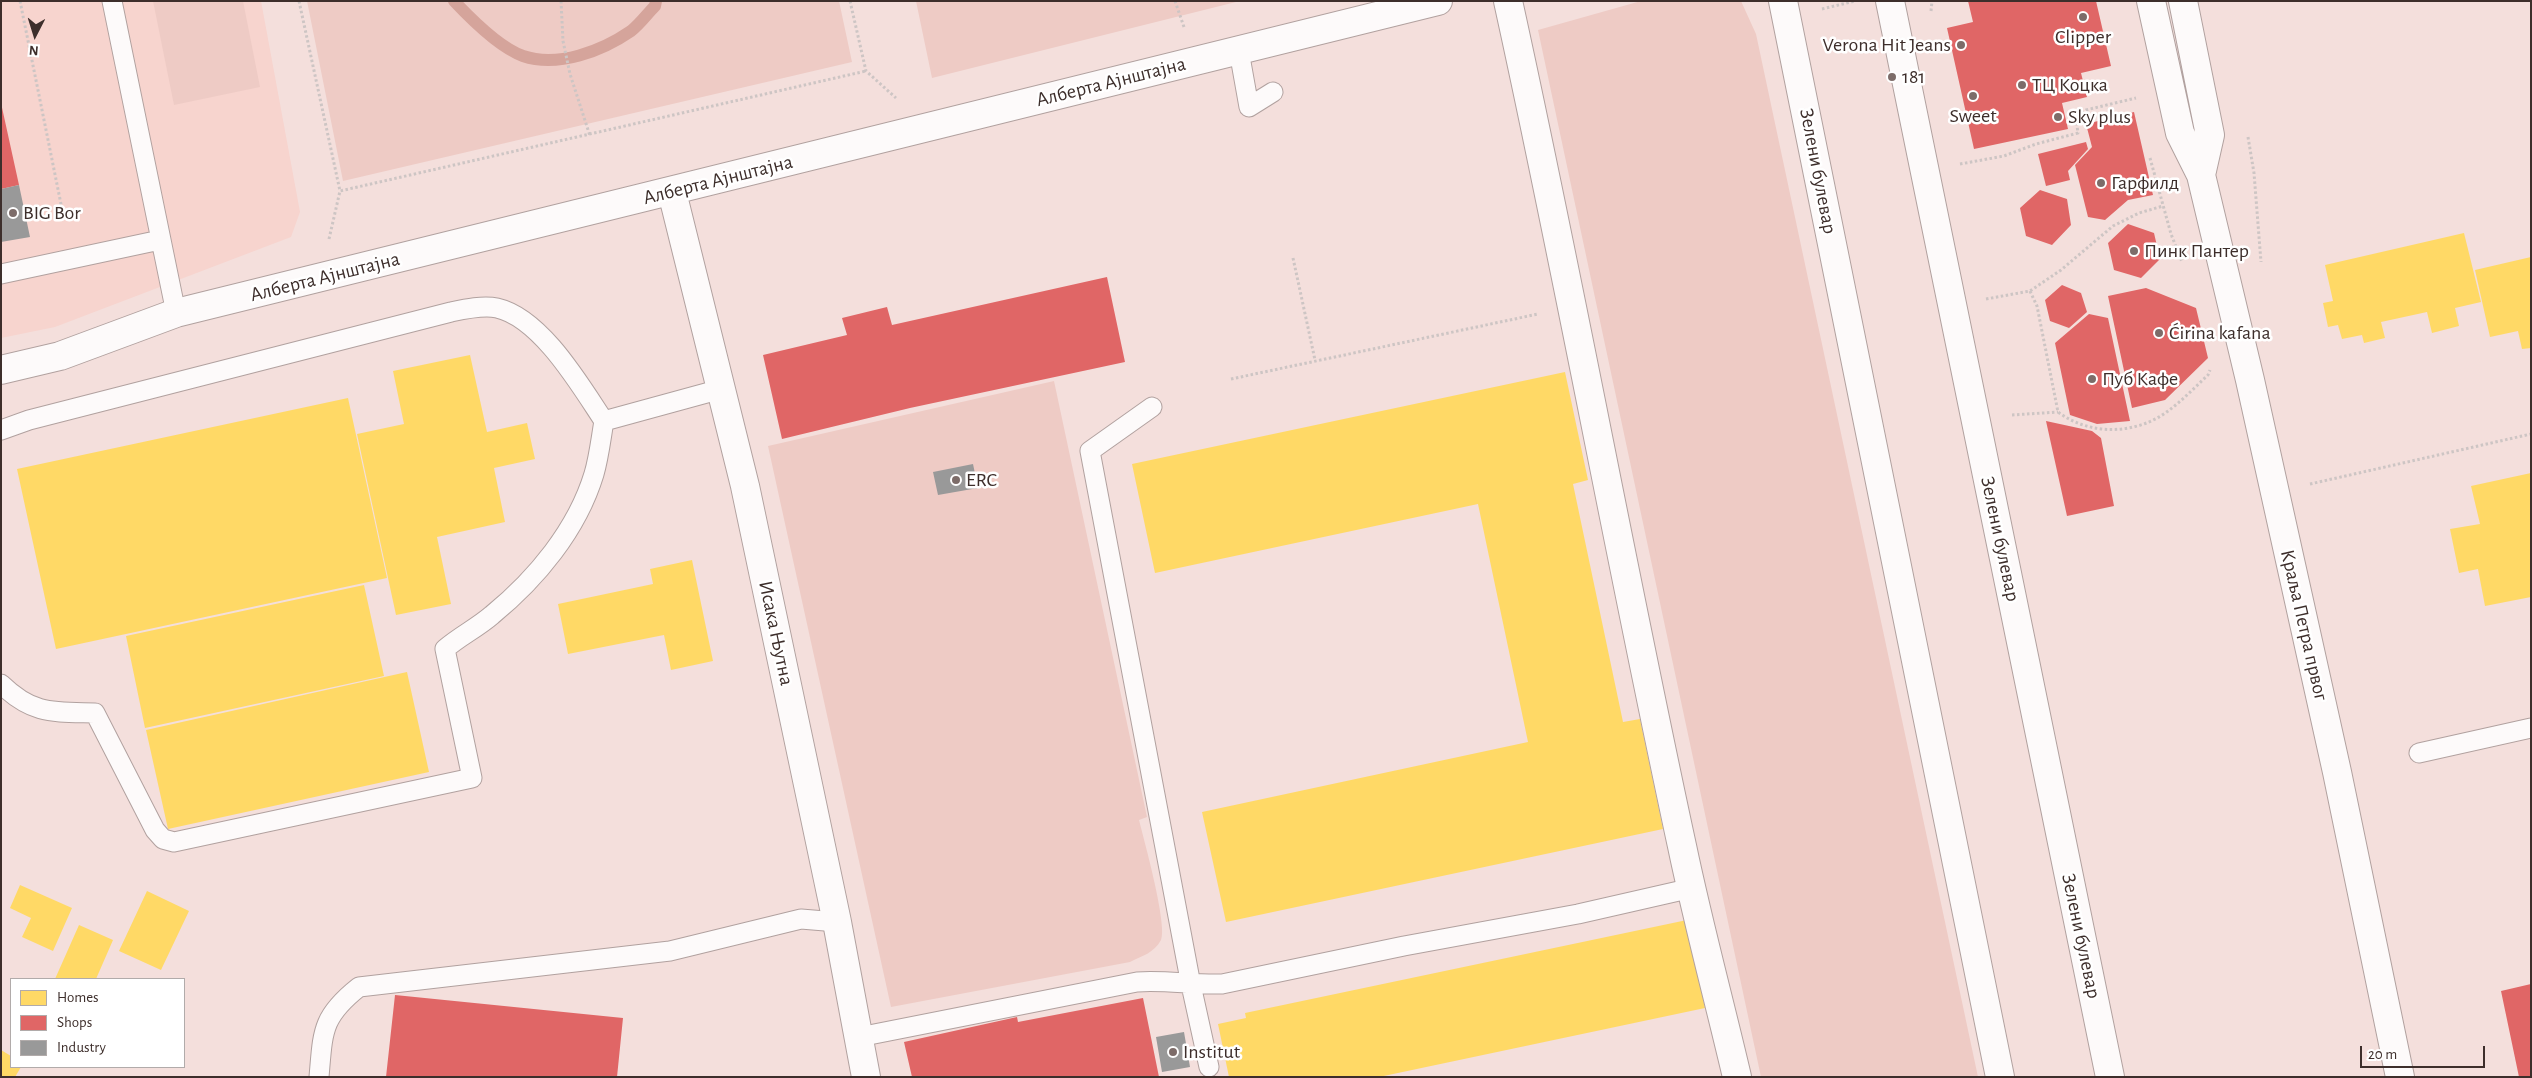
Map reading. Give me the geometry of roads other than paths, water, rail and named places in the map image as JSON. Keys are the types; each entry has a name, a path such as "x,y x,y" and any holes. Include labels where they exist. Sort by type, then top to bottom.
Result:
{"street":[{"name":"Алберта Ајнштајна","path":"1,370 60,356 176,313 672,192 1438,1"},
{"path":"1508,1 1549,186 1613,513 1692,888 1735,1076"},
{"name":"Зелени булевар","path":"1783,1 2000,1077"},
{"name":"Зелени булевар","path":"1890,1 2110,1077"},
{"path":"1900,52 1911,1"},
{"name":"Краља Петра првог","path":"2151,1 2180,133 2201,175 2250,380 2337,772 2400,1077"},
{"name":"Краља Петра првог","path":"2184,1 2210,135 2201,175"},
{"name":"Исака Њутна","path":"672,192 745,486 837,922 866,1077"}],"lane":[{"path":"112,1 176,313"},
{"path":"1239,51 1249,107 1273,92"},
{"path":"1,274 160,240"},
{"path":"1,430 29,420 451,312 495,307 516,316 532,328 576,379 604,421 594,474 569,529 523,588 486,620 462,634 445,649 472,778 174,842 163,838 154,830 95,713 44,711 33,708 1,684"},
{"path":"604,421 721,389"},
{"path":"1152,407 1090,451 1192,985 1210,1067"},
{"path":"2419,753 2531,728"},
{"path":"859,1037 1137,982 1164,981 1192,985 1222,984 1404,946 1578,914 1692,888"},
{"path":"319,1077 324,1030 338,1003 359,987 670,951 801,919 837,922"}],"waterway":[{"path":"454,1 495,40 514,52 536,59 551,60 579,56 607,45 631,31 655,6 656,1"}],"place":[{"name":"Clipper","path":"2083,17"},
{"name":"Verona Hit Jeans","path":"1961,45"},
{"name":"181","path":"1892,77"},
{"name":"ТЦ Коцка","path":"2022,85"},
{"name":"Sweet","path":"1973,96"},
{"name":"Sky plus","path":"2058,117"},
{"name":"Гарфилд","path":"2101,183"},
{"name":"BIG Bor","path":"13,213"},
{"name":"Пинк Пантер","path":"2134,251"},
{"name":"Ćirina kafana","path":"2159,333"},
{"name":"Пуб Кафе","path":"2092,379"},
{"name":"ERC","path":"956,480"},
{"name":"Institut","path":"1173,1052"}]}
